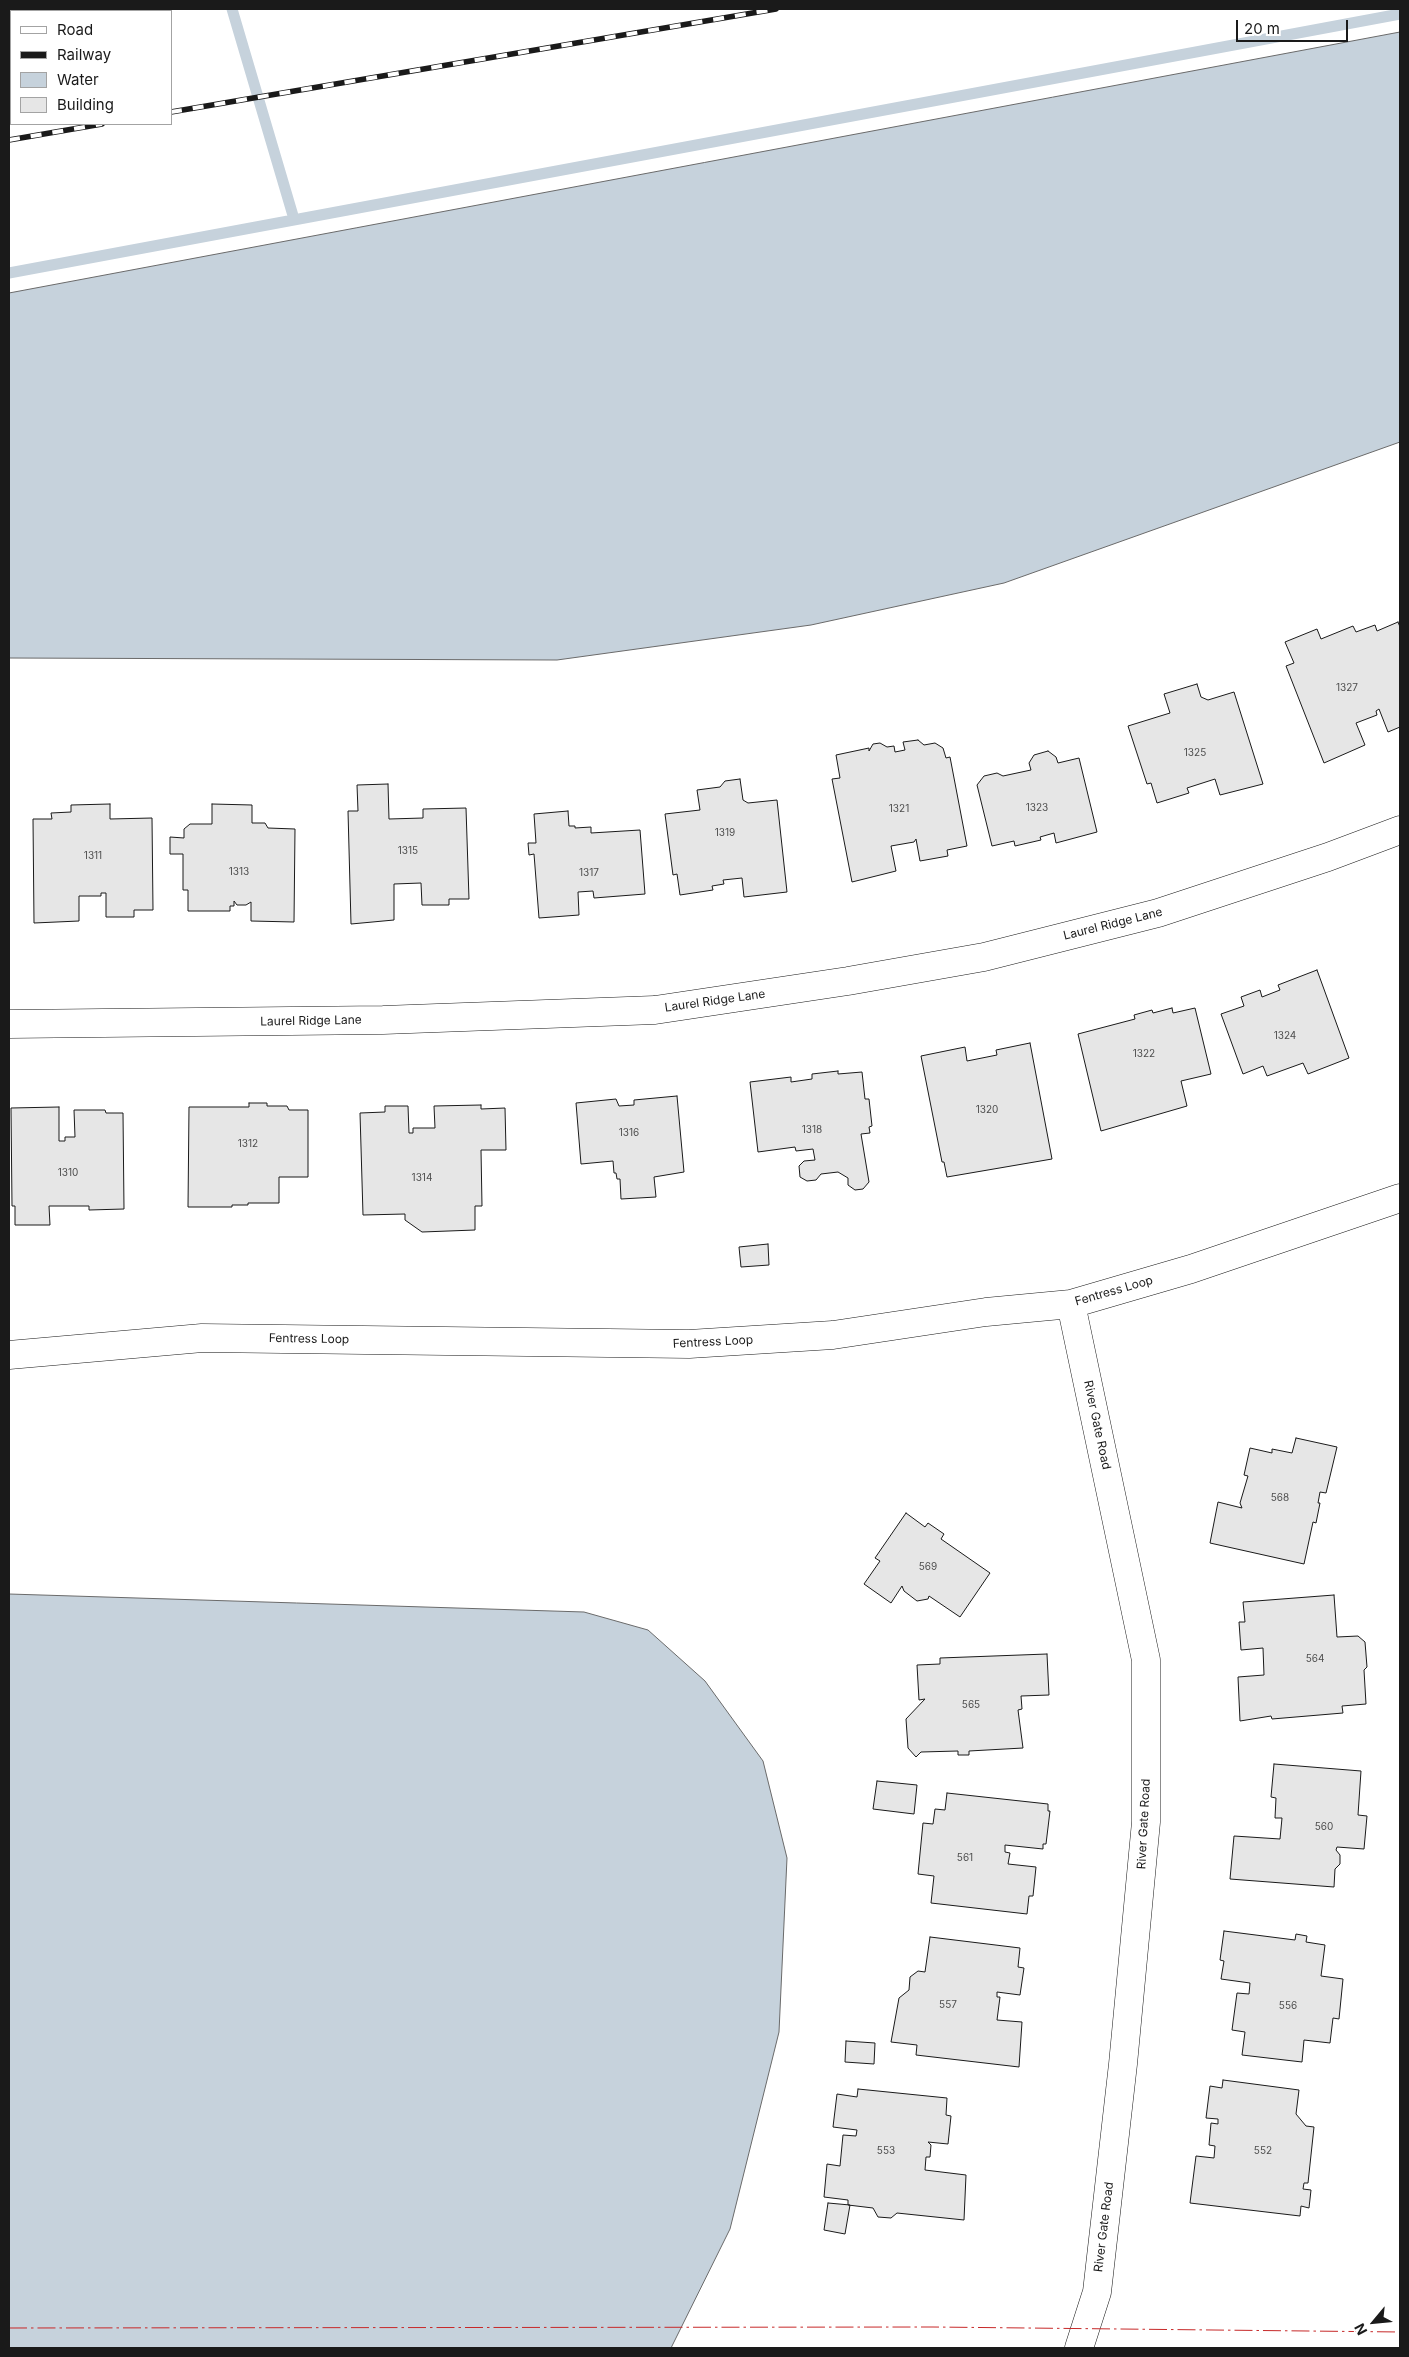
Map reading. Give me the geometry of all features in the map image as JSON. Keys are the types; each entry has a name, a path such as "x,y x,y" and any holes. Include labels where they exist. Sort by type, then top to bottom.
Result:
{"street":[{"name":"Laurel Ridge Lane","path":"9,1024 383,1020 655,1010 848,981 984,957 1158,913 1328,857 1400,830"},
{"name":"Fentress Loop","path":"9,1355 202,1338 689,1344 833,1335 986,1312 1071,1304 1191,1269 1400,1198"},
{"name":"River Gate Road","path":"1071,1304 1146,1660 1146,1822 1124,2055 1096,2292 1079,2348"}],"water":[{"path":"1400,32 1400,442 1004,583 811,625 557,660 9,658 9,293"},
{"path":"9,1594 584,1612 648,1630 705,1681 763,1761 787,1858 779,2032 730,2229 671,2348 9,2348"}],"building":[{"path":"1398,622 1400,627 1400,727 1388,732 1379,709 1376,711 1377,715 1356,723 1365,745 1324,763 1286,666 1294,663 1285,642 1317,629 1321,639 1353,626 1356,632 1375,625 1377,631"},
{"path":"1197,684 1201,697 1208,700 1234,692 1263,784 1220,795 1215,779 1187,788 1189,793 1157,803 1151,783 1147,784 1128,726 1170,713 1164,694"},
{"path":"918,740 924,745 935,743 943,748 946,758 950,757 967,846 947,850 948,856 920,861 916,839 914,842 891,846 896,871 852,882 832,779 840,778 836,755 869,748 869,751 873,744 880,743 887,747 894,746 895,752 905,750 903,742"},
{"path":"1048,751 1056,757 1058,763 1079,758 1097,832 1056,843 1054,833 1040,837 1041,840 1015,846 1014,841 992,846 977,785 984,776 997,773 1003,776 1031,770 1029,763 1034,755"},
{"path":"740,779 743,800 748,803 777,800 787,892 744,897 742,878 723,880 724,884 712,886 713,890 680,895 677,874 673,875 665,814 700,810 697,790 720,787 725,781"},
{"path":"388,784 389,819 423,818 423,809 466,808 469,899 449,899 449,905 422,905 421,883 394,884 394,920 351,924 348,811 358,811 357,785"},
{"path":"110,804 110,819 152,818 153,910 134,910 134,917 106,917 106,893 101,893 101,896 79,896 79,921 34,923 33,819 52,819 51,813 71,812 71,805"},
{"path":"212,804 252,805 252,823 265,823 268,828 295,829 294,922 251,921 251,902 246,905 237,905 234,901 234,906 230,906 230,911 188,911 188,890 183,890 183,854 170,854 170,837 184,838 184,829 190,824 212,824"},
{"path":"568,811 569,826 575,826 575,828 591,827 591,833 640,830 645,894 594,898 593,891 578,892 579,915 539,918 534,854 529,855 528,843 536,843 534,814"},
{"path":"1317,970 1349,1058 1308,1074 1303,1063 1267,1076 1263,1066 1243,1074 1221,1014 1244,1006 1241,997 1260,990 1262,997 1280,990 1278,985"},
{"path":"1172,1008 1173,1013 1195,1008 1211,1074 1181,1081 1187,1106 1101,1131 1078,1034 1135,1019 1134,1015 1152,1010 1153,1013"},
{"path":"1030,1043 1052,1159 947,1177 944,1162 942,1162 921,1056 965,1047 967,1061 997,1055 996,1050"},
{"path":"838,1071 838,1074 862,1072 865,1099 869,1099 872,1126 869,1127 870,1133 861,1134 869,1182 863,1189 855,1190 848,1185 848,1178 838,1172 821,1174 816,1180 807,1181 800,1177 799,1166 804,1161 815,1160 813,1149 796,1151 795,1147 758,1152 750,1082 791,1077 791,1082 812,1079 812,1074"},
{"path":"677,1096 684,1172 654,1177 656,1197 621,1199 620,1179 617,1179 616,1173 614,1173 613,1161 581,1164 576,1103 616,1099 619,1106 634,1105 634,1100"},
{"path":"249,1103 267,1103 267,1106 287,1106 289,1110 308,1110 308,1177 279,1177 279,1203 248,1203 248,1205 232,1205 232,1207 188,1207 189,1107 249,1107"},
{"path":"481,1105 481,1109 505,1108 506,1150 481,1150 482,1206 475,1206 475,1230 422,1232 405,1220 405,1214 363,1215 360,1113 385,1112 385,1106 408,1106 409,1133 413,1133 413,1128 435,1128 434,1106"},
{"path":"59,1107 59,1141 65,1141 65,1137 75,1137 74,1110 105,1110 106,1113 123,1113 124,1209 89,1210 89,1206 49,1206 50,1225 15,1225 15,1206 12,1206 11,1108"},
{"path":"768,1244 769,1265 741,1267 739,1247"},
{"path":"1296,1438 1337,1447 1326,1493 1320,1492 1316,1523 1313,1522 1304,1564 1210,1543 1218,1502 1242,1508 1240,1503 1248,1476 1244,1475 1250,1448 1272,1453 1272,1449 1292,1453"},
{"path":"906,1513 925,1527 928,1523 944,1534 941,1539 990,1573 960,1617 929,1596 928,1599 917,1601 904,1591 902,1586 891,1603 864,1584 880,1561 875,1558"},
{"path":"1334,1595 1337,1637 1358,1636 1365,1642 1367,1667 1364,1670 1366,1704 1342,1706 1343,1713 1272,1719 1271,1716 1240,1721 1238,1677 1264,1675 1263,1648 1241,1650 1239,1622 1245,1622 1243,1602"},
{"path":"1047,1654 1049,1695 1021,1696 1022,1709 1018,1710 1023,1748 969,1751 969,1755 958,1755 958,1751 921,1752 916,1757 908,1748 906,1719 925,1699 919,1700 917,1665 940,1664 940,1658"},
{"path":"1274,1764 1361,1771 1358,1815 1367,1816 1364,1849 1337,1847 1336,1850 1340,1855 1340,1864 1335,1869 1334,1887 1230,1879 1234,1836 1280,1839 1282,1818 1275,1818 1276,1798 1271,1797"},
{"path":"877,1781 917,1785 914,1814 873,1809"},
{"path":"947,1793 1048,1804 1048,1811 1050,1811 1046,1844 1043,1844 1043,1849 1005,1845 1005,1852 1010,1853 1008,1864 1036,1867 1033,1896 1029,1896 1027,1914 931,1903 934,1876 918,1874 923,1823 933,1824 935,1809 945,1810"},
{"path":"1224,1931 1295,1940 1296,1934 1307,1936 1306,1942 1325,1945 1321,1976 1343,1979 1339,2019 1333,2018 1330,2043 1304,2040 1302,2062 1242,2055 1245,2032 1232,2030 1237,1993 1249,1994 1250,1983 1221,1979 1224,1961 1220,1960"},
{"path":"930,1937 1020,1948 1018,1967 1024,1968 1020,1995 997,1992 997,1997 1000,1997 997,2020 1022,2022 1019,2067 916,2055 917,2045 891,2042 899,1998 909,1990 910,1977 918,1971 925,1972"},
{"path":"846,2041 875,2043 874,2064 845,2062"},
{"path":"1223,2080 1299,2090 1296,2114 1306,2126 1314,2127 1308,2183 1304,2183 1303,2189 1311,2190 1309,2208 1301,2206 1300,2216 1190,2203 1196,2156 1214,2158 1215,2146 1209,2145 1211,2123 1218,2124 1218,2119 1206,2118 1210,2086 1222,2088"},
{"path":"858,2089 947,2098 946,2115 951,2116 948,2144 928,2142 931,2145 930,2157 926,2157 925,2170 966,2175 964,2220 897,2213 891,2218 878,2217 873,2208 848,2205 848,2200 824,2197 827,2164 840,2166 843,2135 856,2136 857,2130 833,2127 837,2094 857,2097"},
{"path":"828,2203 850,2205 845,2234 824,2230"}],"waterway":[{"path":"232,9 294,219"},
{"path":"9,273 1400,14"}],"railway":[{"path":"172,112 776,9"},
{"path":"9,140 96,125"}],"power":[{"path":"9,2328 933,2327 1400,2332"}]}
